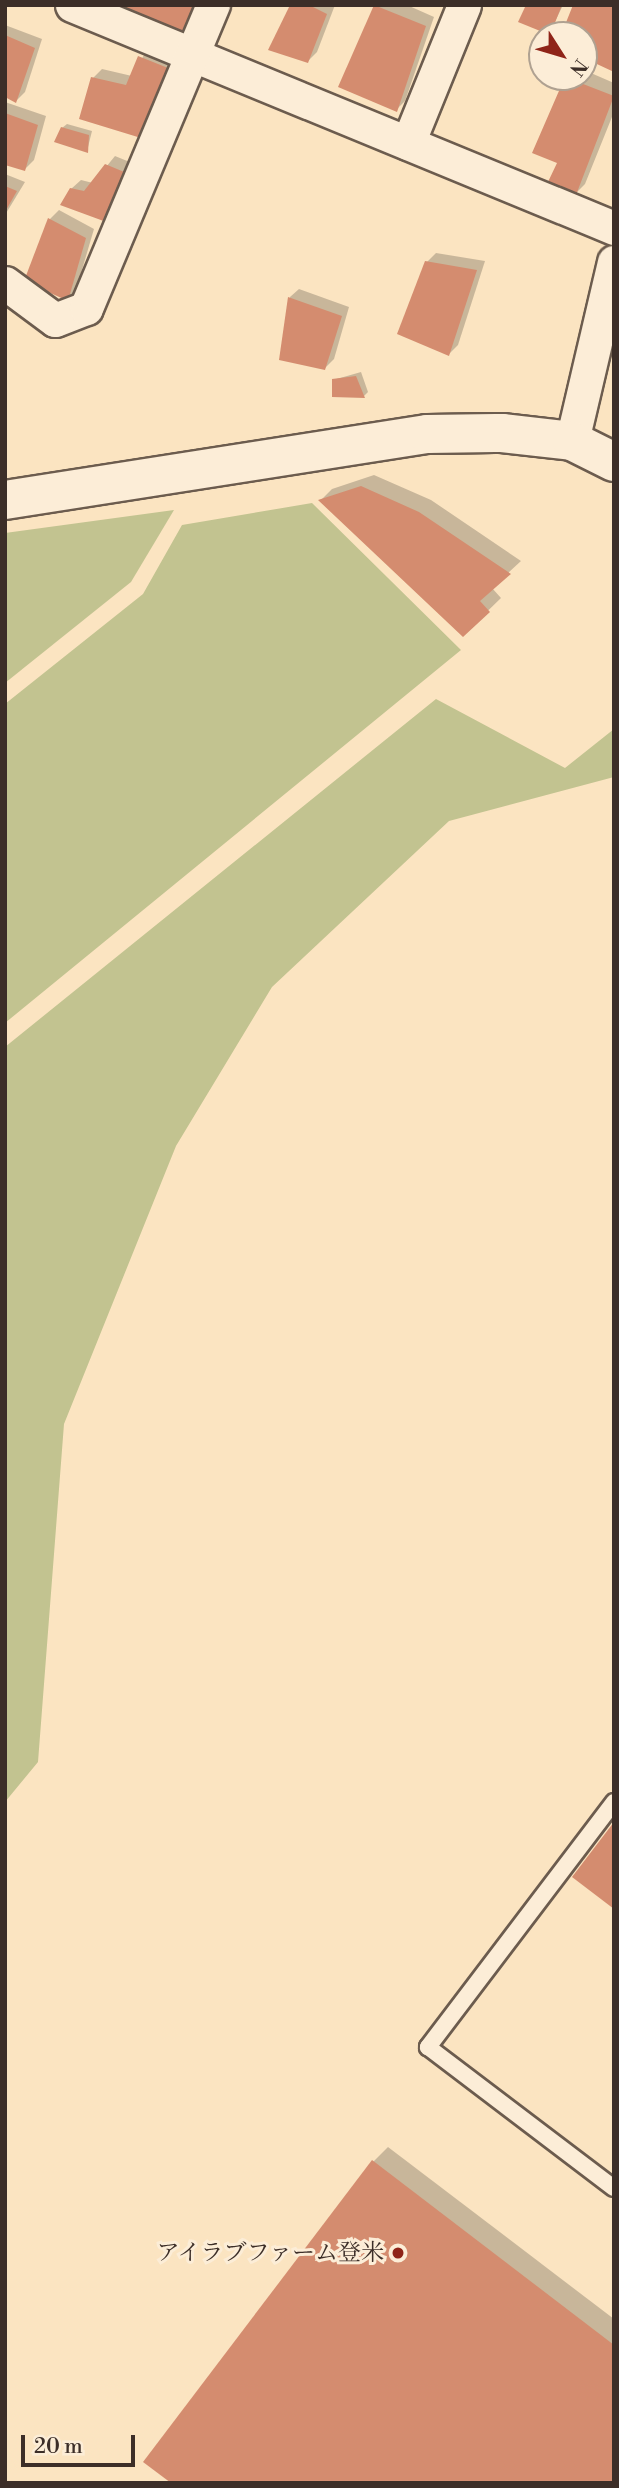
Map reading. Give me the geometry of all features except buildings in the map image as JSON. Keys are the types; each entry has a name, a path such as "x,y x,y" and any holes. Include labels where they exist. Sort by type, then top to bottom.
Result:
{"street":[{"path":"72,5 614,228"},
{"path":"5,283 55,320 86,308 213,5"},
{"path":"408,143 464,5"},
{"path":"572,441 614,262"},
{"path":"5,500 427,434 502,433 572,441 614,462"}],"lane":[{"path":"614,1802 428,2047 614,2188"}],"green space":[{"path":"312,503 461,650 5,1023 5,704 143,594 182,525"},
{"path":"174,510 131,582 5,683 5,533"},
{"path":"436,699 565,768 614,729 614,777 449,821 272,987 176,1146 64,1424 38,1762 5,1802 5,1047"}],"place":[{"name":"アイラブファーム登米","path":"398,2253"}]}
